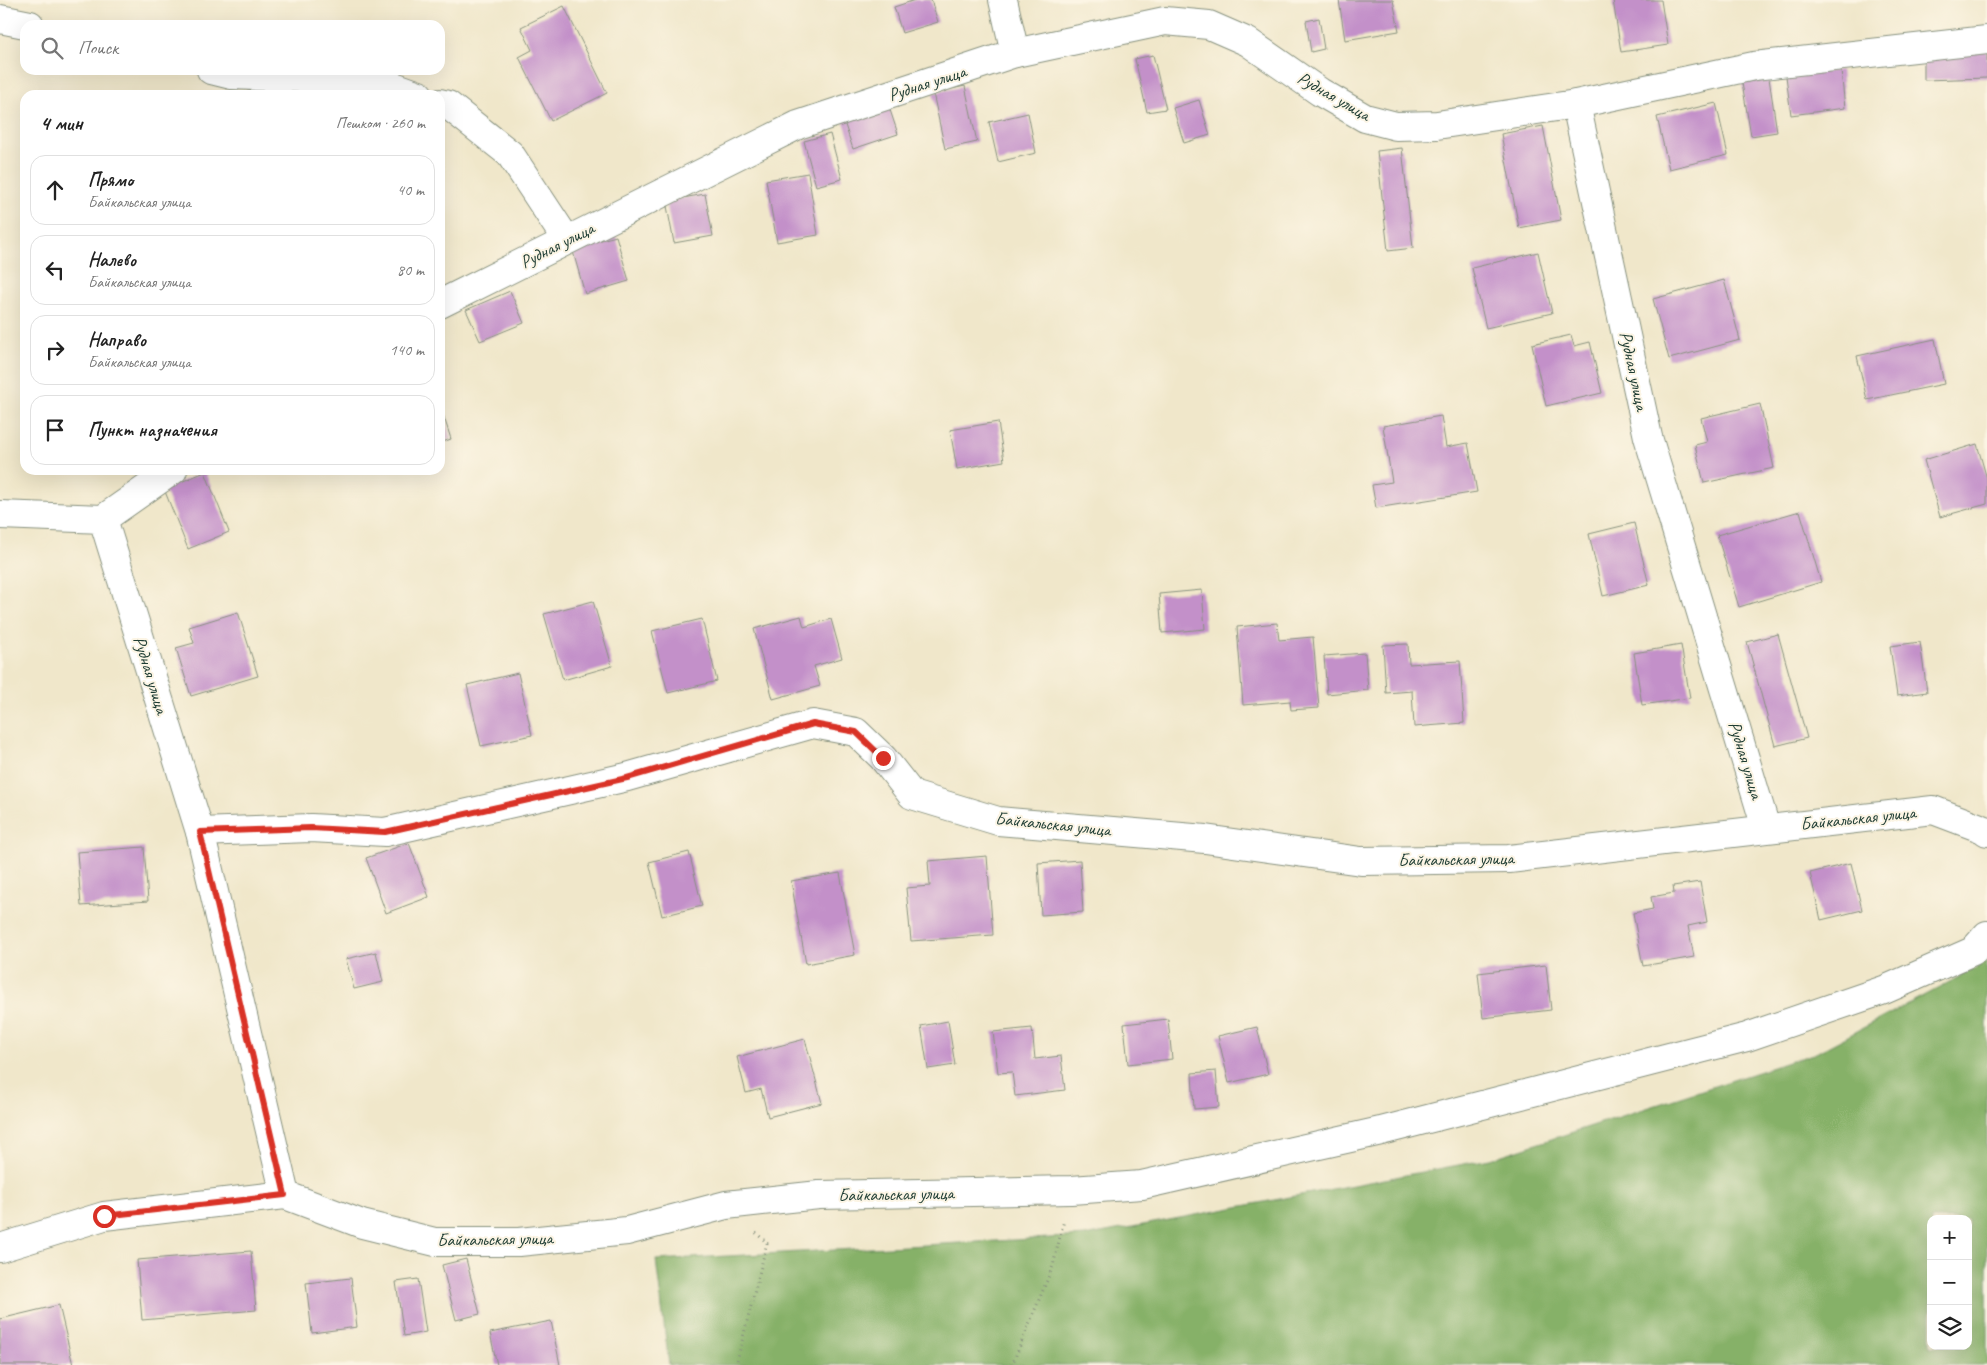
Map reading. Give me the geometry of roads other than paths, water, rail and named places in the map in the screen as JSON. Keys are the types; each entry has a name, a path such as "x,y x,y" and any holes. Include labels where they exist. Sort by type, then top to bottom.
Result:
{"street":[{"path":"1003,0 1015,54"},
{"path":"0,19 20,23"},
{"name":"Рудная улица","path":"445,301 566,239 798,125 1015,54 1165,21 1209,25 1248,42 1320,92 1365,118 1396,126 1438,125 1576,104 1648,437 1766,828"},
{"path":"1576,104 1754,66 1987,40"},
{"path":"231,75 380,81 405,90"},
{"path":"445,104 510,154 566,239"},
{"path":"0,515 103,519 166,475"},
{"name":"Рудная улица","path":"103,519 200,832"},
{"name":"Байкальская улица","path":"200,832 311,828 385,832 627,778 813,724 856,732 883,758 912,795 998,820 1204,839 1361,860 1509,859 1933,810 1987,832"},
{"path":"200,832 285,1195"},
{"name":"Байкальская улица","path":"0,1248 104,1216 285,1195 362,1224 435,1242 519,1242 627,1231 726,1205 819,1195 1071,1190 1142,1185 1371,1133 1747,1037 1884,990 1973,951 1987,935"}]}
